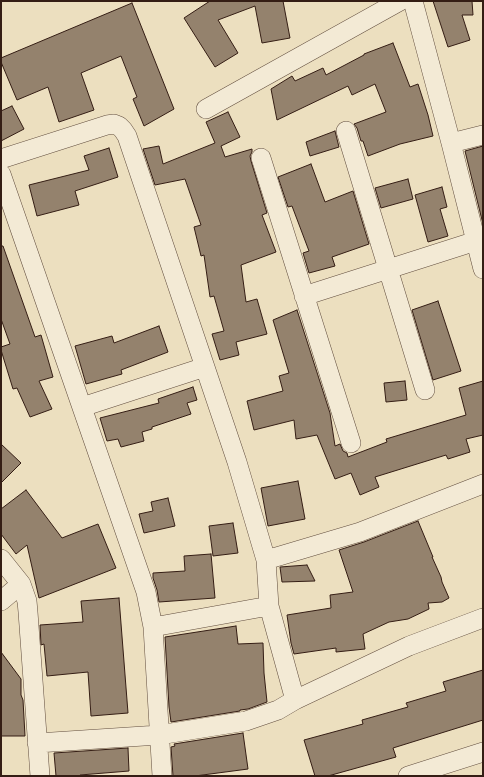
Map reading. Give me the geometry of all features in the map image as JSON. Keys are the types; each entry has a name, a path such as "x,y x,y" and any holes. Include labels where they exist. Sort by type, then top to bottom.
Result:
{"street":[{"path":"206,109 400,1"},
{"path":"413,1 483,269"},
{"path":"1,159 107,125 114,124 123,130 237,462 266,560 270,606 295,700"},
{"path":"346,131 425,390"},
{"path":"451,143 483,135"},
{"path":"261,158 351,442"},
{"path":"1,174 146,592 153,627 162,776"},
{"path":"304,296 476,241"},
{"path":"82,407 205,368"},
{"path":"266,560 360,532 483,484"},
{"path":"1,559 21,584 27,601 40,776"},
{"path":"1,601 21,584"},
{"path":"153,627 270,606"},
{"path":"37,743 160,734 246,721 278,710 295,700 409,646 483,618"},
{"path":"408,776 483,752"}],"building":[{"path":"210,1 283,1 290,38 262,43 255,6 218,20 238,53 215,67 184,18"},
{"path":"433,1 472,1 473,15 462,15 470,40 448,47"},
{"path":"132,3 174,109 144,126 133,99 137,97 121,56 81,73 94,110 59,122 48,87 17,100 1,62 1,58"},
{"path":"393,43 410,87 418,84 433,136 400,144 368,156 363,141 361,141 357,128 354,124 386,112 375,84 352,95 348,86 277,120 271,89 292,76 295,81 323,68 326,75 364,54"},
{"path":"12,106 24,129 1,141 1,111"},
{"path":"228,112 240,137 221,146 225,157 252,149 250,156 251,161 267,213 262,215 276,252 241,265 246,302 257,299 267,334 236,342 239,355 220,360 212,334 224,331 214,296 210,297 204,255 201,256 194,227 201,225 185,179 155,185 143,149 159,146 163,164 215,143 206,122"},
{"path":"335,131 339,147 310,156 306,142"},
{"path":"483,146 483,224 465,151"},
{"path":"109,148 118,177 75,191 79,205 37,216 29,185 89,170 84,156"},
{"path":"311,164 325,202 353,191 369,244 332,257 335,266 309,273 303,253 309,251 292,206 288,207 278,177"},
{"path":"408,179 413,199 381,208 375,188"},
{"path":"442,187 447,207 440,209 448,236 428,242 415,195"},
{"path":"1,246 3,246 35,337 41,335 53,377 39,381 52,409 30,417 17,388 13,389 1,350 1,347 10,344 1,319"},
{"path":"438,301 461,371 433,380 412,310"},
{"path":"297,310 330,413 335,446 340,444 343,451 347,453 348,457 387,442 386,439 466,415 459,388 483,381 483,435 466,439 470,452 448,459 446,455 375,477 379,487 360,495 351,473 335,479 317,435 296,439 294,420 254,430 247,401 283,391 279,376 289,373 273,320"},
{"path":"159,326 168,352 121,370 122,374 86,384 75,346 112,336 114,343"},
{"path":"405,381 407,400 386,402 384,383"},
{"path":"193,387 197,400 187,403 191,414 152,427 152,429 142,432 144,441 121,447 118,439 107,441 100,418 159,403 158,399"},
{"path":"1,444 21,463 1,483"},
{"path":"298,481 305,519 268,526 261,488"},
{"path":"26,490 62,538 98,524 116,568 39,598 27,545 16,554 1,534 1,509"},
{"path":"168,498 175,526 144,533 139,514 153,511 151,502"},
{"path":"418,521 449,598 442,602 428,603 429,609 408,619 389,622 363,634 365,649 336,652 336,648 294,654 287,615 331,608 330,595 353,592 339,550"},
{"path":"233,523 238,553 213,556 209,526"},
{"path":"211,554 215,598 159,602 153,573 185,571 184,556"},
{"path":"307,565 315,581 282,582 280,567"},
{"path":"119,598 128,713 91,716 88,672 47,676 44,644 41,645 40,625 83,622 81,601"},
{"path":"236,626 238,644 263,643 267,702 240,711 171,722 165,637"},
{"path":"1,652 21,679 25,736 1,736"},
{"path":"483,670 483,720 393,748 396,757 328,776 315,776 304,740 363,724 362,720 408,707 406,703 446,691 443,682"},
{"path":"243,733 248,769 195,776 173,776 171,747 175,746 174,744"},
{"path":"128,748 129,771 80,776 56,776 54,753"}]}
